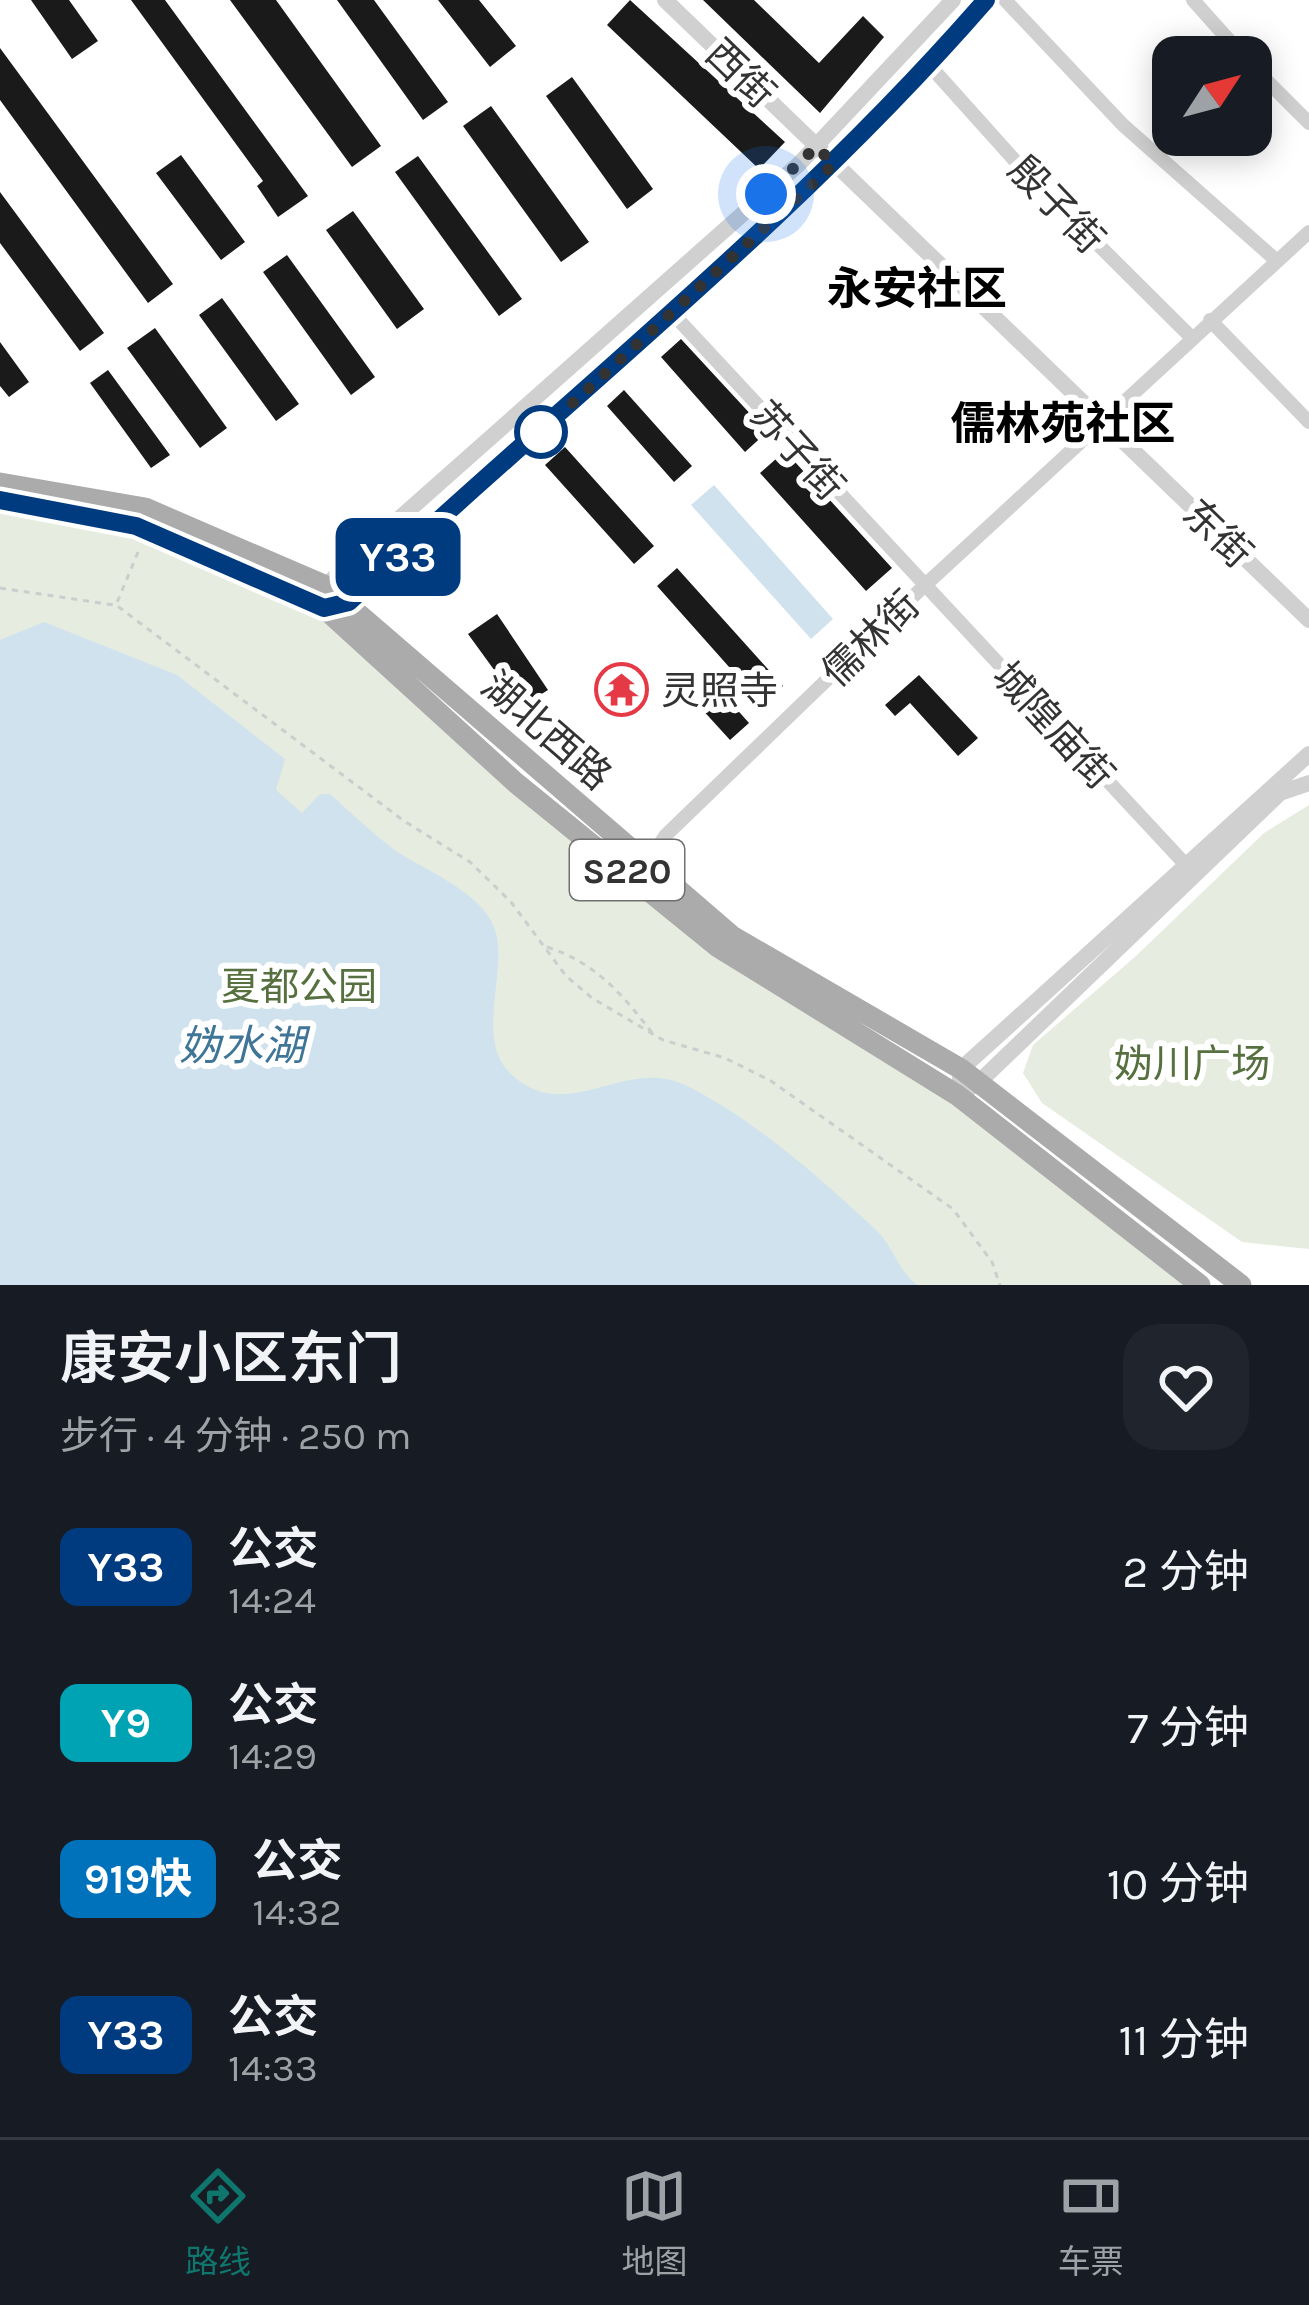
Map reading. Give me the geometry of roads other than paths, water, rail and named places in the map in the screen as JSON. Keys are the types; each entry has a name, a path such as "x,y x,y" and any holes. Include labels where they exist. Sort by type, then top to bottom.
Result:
{"main road":[{"name":"湖北西路","path":"0,483 145,508 325,597 516,782 732,936 965,1083 1240,1285"},
{"name":"湖北西路","path":"0,500 136,526 349,602 642,870"},
{"name":"湖北西路","path":"965,1083 1200,1285"}],"street":[{"name":"西街","path":"665,0 816,147"},
{"path":"325,597 816,147 953,0"},
{"path":"349,602 674,314 834,164 986,0"},
{"path":"1005,0 1123,125 1277,261"},
{"path":"1193,0 1225,36"},
{"name":"殷子街","path":"929,66 1190,337"},
{"path":"1272,86 1309,124"},
{"name":"东街","path":"816,147 1309,620"},
{"name":"儒林街","path":"642,870 666,835 922,586 1309,232"},
{"name":"苏子街","path":"674,314 922,586"},
{"path":"1210,320 1309,422"},
{"name":"城隍庙街","path":"922,586 1185,864"},
{"path":"965,1083 1185,864 1309,754"},
{"path":"965,1083 1280,794 1309,783"}],"water":[{"path":"714,485 833,619 811,639 691,505"},
{"name":"妫水湖","path":"44,622 177,675 285,759 276,790 302,813 320,794 330,794 392,848 480,906 490,918 498,950 495,1045 512,1075 533,1089 554,1094 641,1078 685,1085 736,1114 809,1170 875,1229 917,1285 0,1285 0,640"}],"place":[{"name":"灵照寺","path":"622,690"}],"district":[{"name":"永安社区","path":"917,288"},
{"name":"儒林苑社区","path":"1063,423"}],"park label":[{"name":"夏都公园","path":"299,986"},
{"name":"妫川广场","path":"1192,1063"}]}
